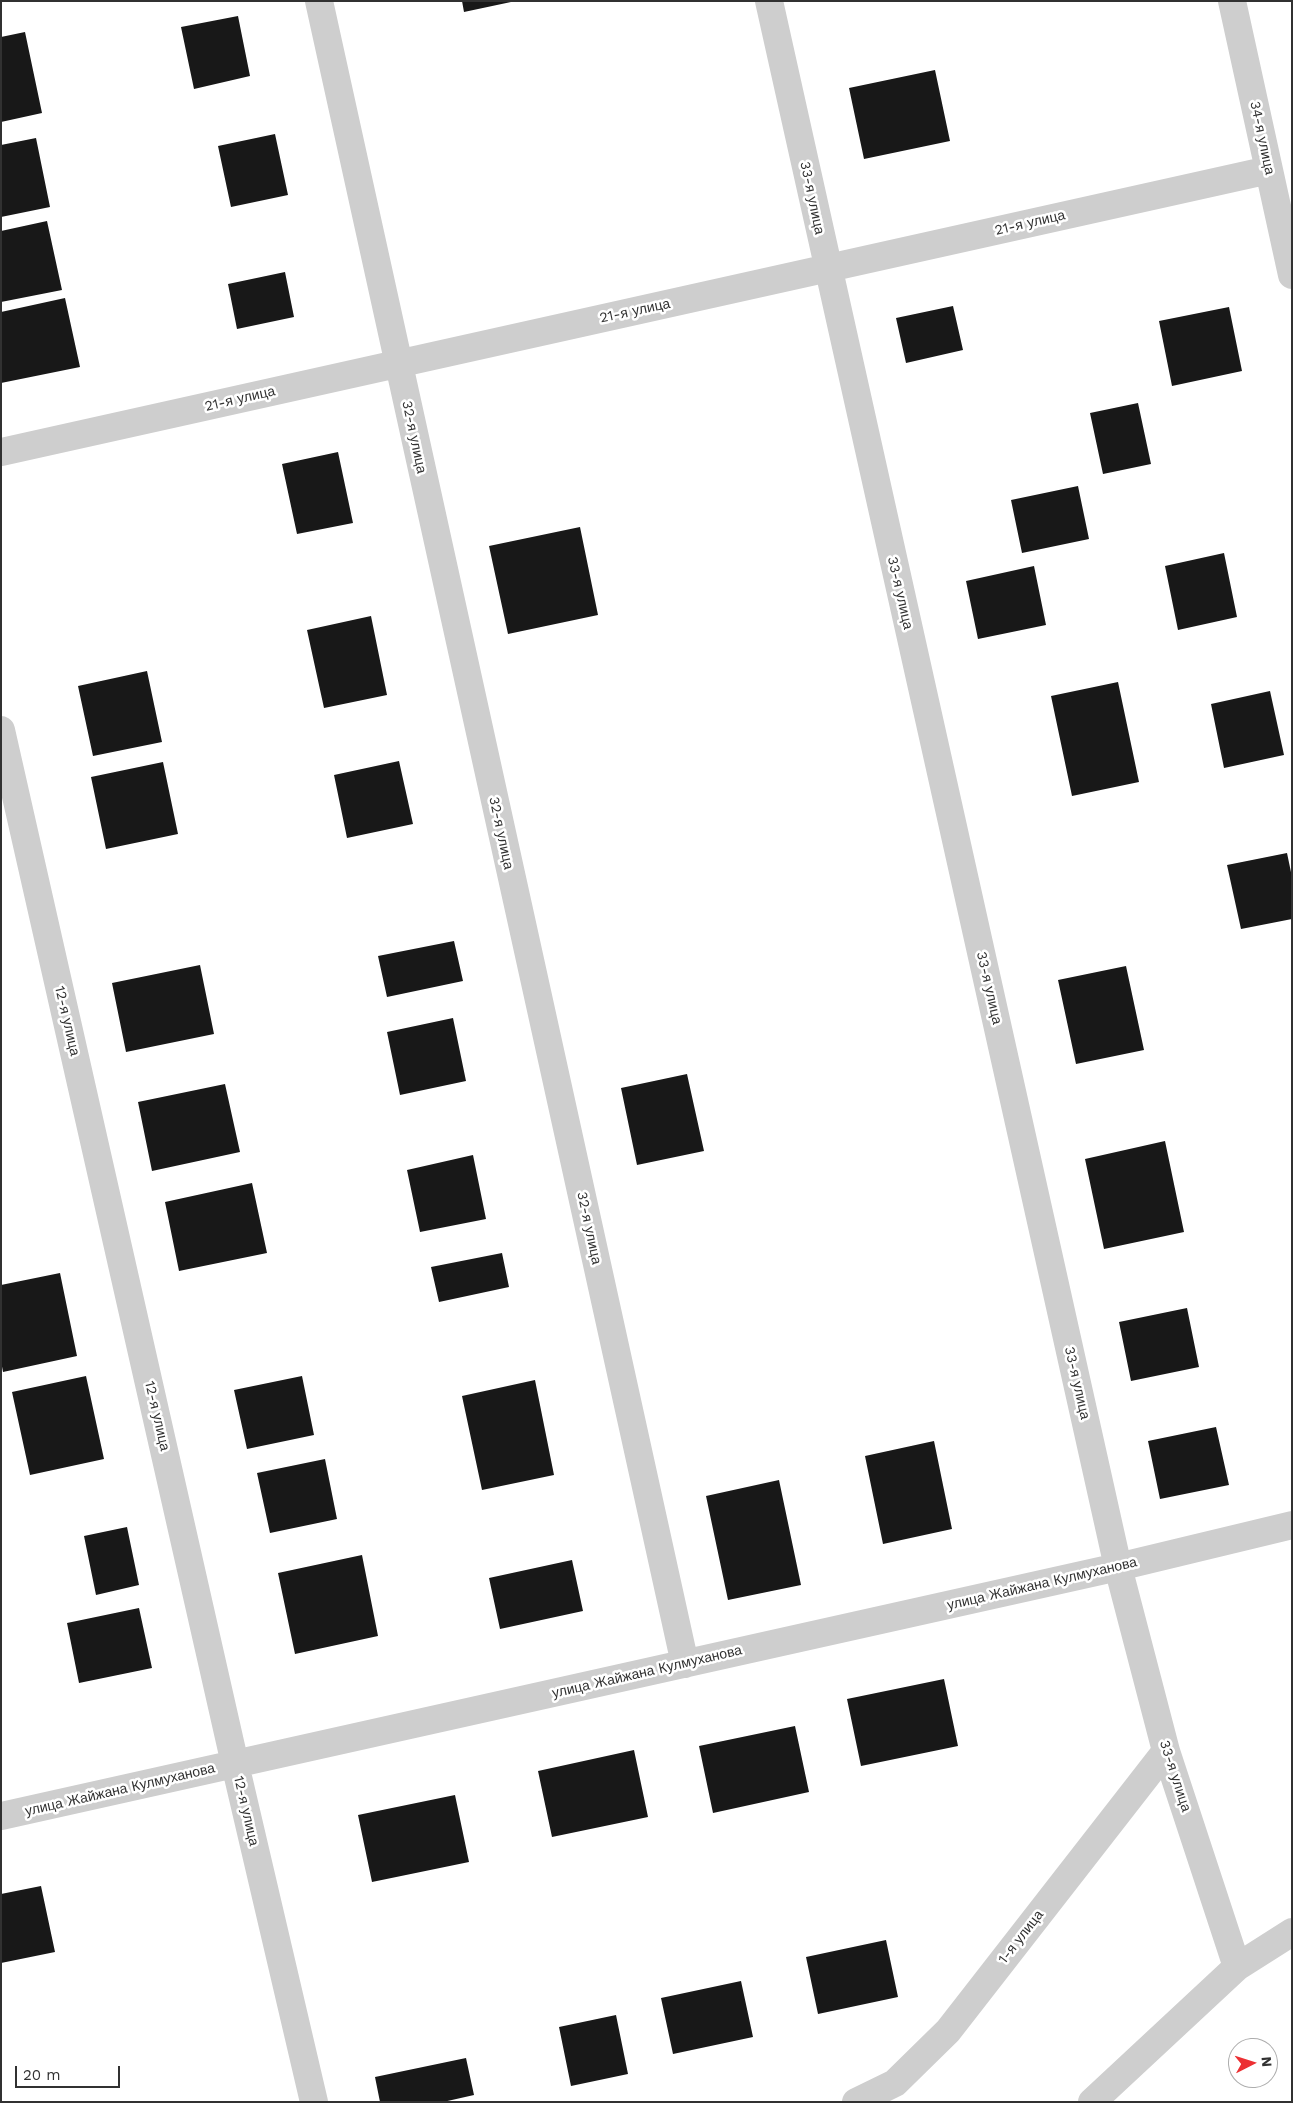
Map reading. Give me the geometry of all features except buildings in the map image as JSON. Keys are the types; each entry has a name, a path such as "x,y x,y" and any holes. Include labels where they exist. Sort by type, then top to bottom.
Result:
{"street":[{"name":"32-я улица","path":"319,1 685,1664"},
{"name":"33-я улица","path":"769,1 1118,1567 1166,1751 1237,1967"},
{"name":"34-я улица","path":"1232,1 1292,274"},
{"name":"21-я улица","path":"1,452 1269,170"},
{"name":"12-я улица","path":"1,730 235,1764 314,2102"},
{"name":"улица Жайжана Кулмуханова","path":"1,1816 1118,1567 1292,1525"},
{"name":"1-я улица","path":"856,2102 895,2083 948,2031 1166,1751"},
{"path":"1092,2102 1237,1967 1292,1932"}]}
